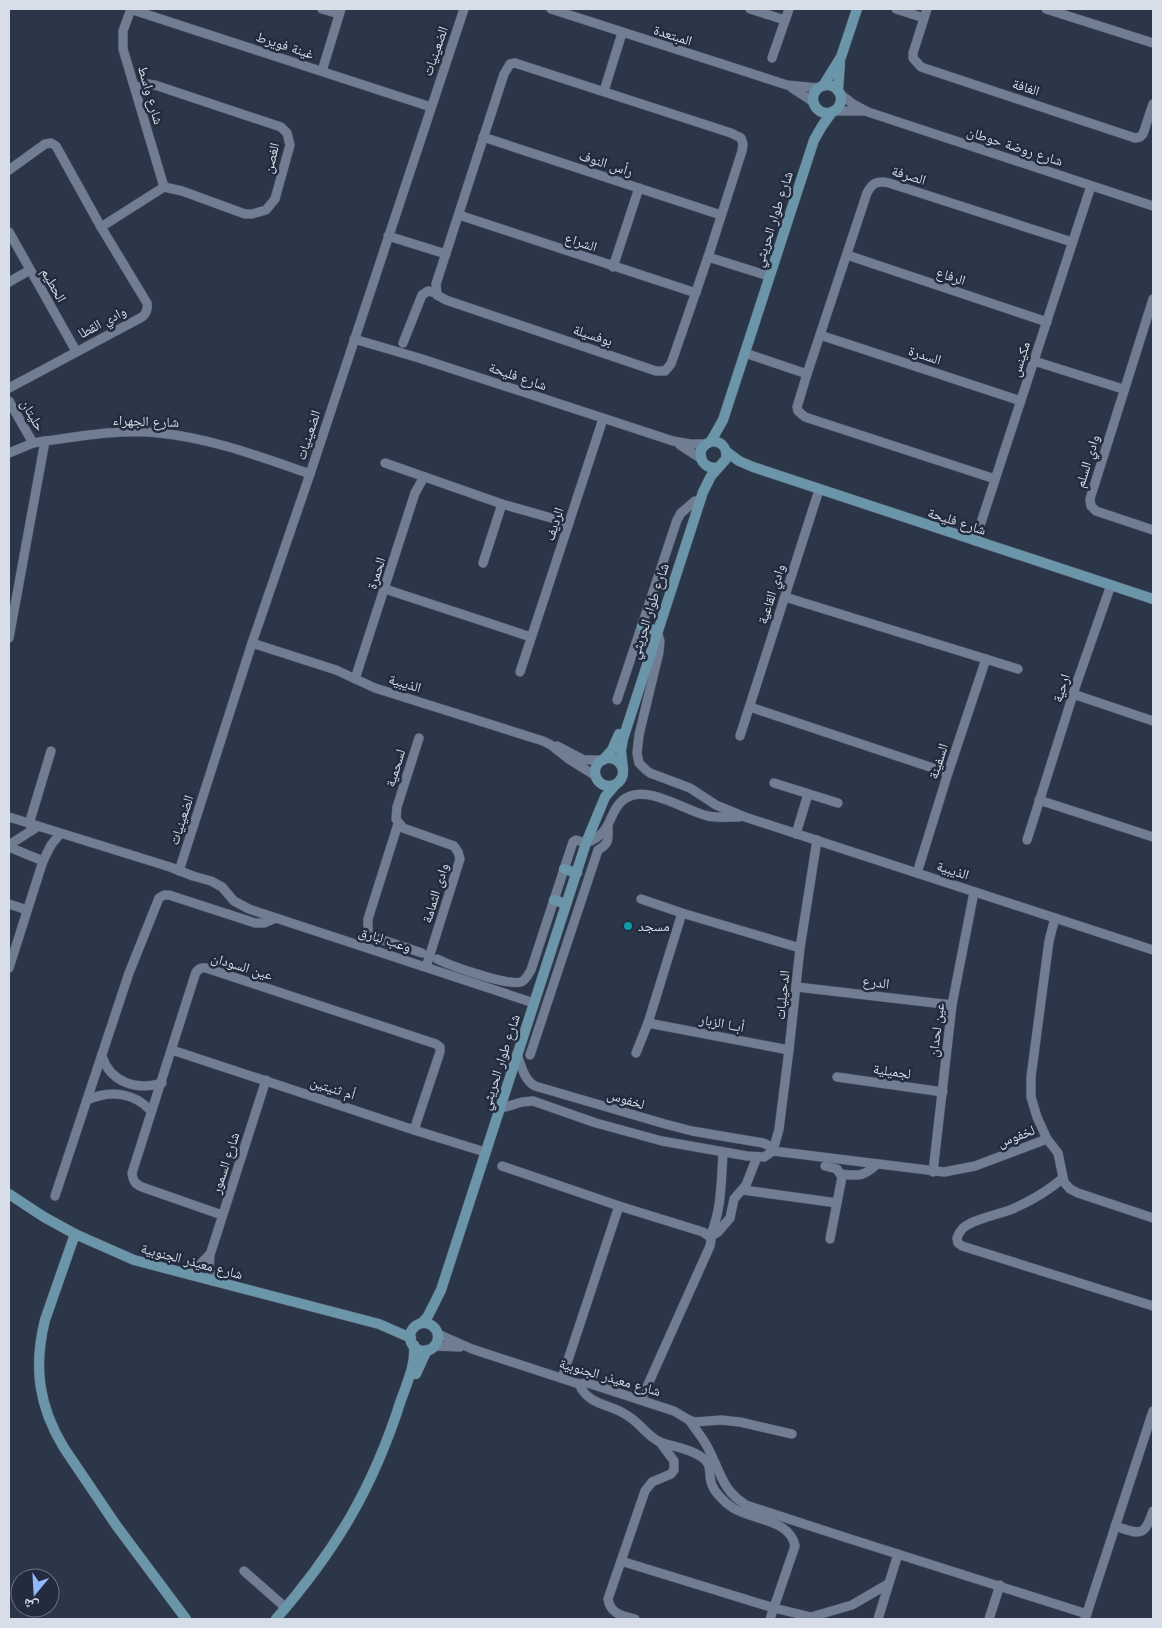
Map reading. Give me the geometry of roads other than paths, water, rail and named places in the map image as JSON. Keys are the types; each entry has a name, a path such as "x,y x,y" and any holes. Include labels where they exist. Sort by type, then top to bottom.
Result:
{"street":[{"name":"غينة فويرط","path":"131,9 431,107"},
{"name":"شارع واسط","path":"131,9 123,31 123,50 164,187"},
{"path":"322,9 340,12 322,72"},
{"name":"الضعينيات","path":"179,870 252,643 464,9"},
{"name":"المبتعدة","path":"551,9 787,86 813,103"},
{"path":"750,9 785,20"},
{"path":"772,58 789,9"},
{"path":"841,57 840,103 833,111 822,112 813,103 814,94 833,72 841,57 857,9"},
{"path":"896,9 924,18"},
{"name":"الغافة","path":"927,9 912,53 921,67 1135,138 1143,134 1153,104"},
{"path":"1046,9 1153,43"},
{"path":"604,91 622,33"},
{"name":"بوفسيلة","path":"510,64 523,64 731,133 741,138 743,144 742,151 708,257 671,364 665,371 660,372 446,300 437,293 436,284 482,137 504,74 510,64"},
{"name":"الغصن","path":"135,88 148,84 155,85 281,127 287,133 290,140 275,199 272,205 260,213 245,214 182,191 164,187"},
{"name":"المبتعدة","path":"787,86 821,87"},
{"path":"821,87 832,86 839,92"},
{"name":"شارع روضة حوطان","path":"839,92 853,104 868,112 1153,206"},
{"name":"شارع طوار الحريثي","path":"726,449 722,435 723,420 814,140 816,120 813,103"},
{"name":"شارع روضة حوطان","path":"833,111 852,110 868,112"},
{"name":"شارع طوار الحريثي","path":"814,140 833,111"},
{"name":"رأس النوف","path":"482,137 721,215"},
{"name":"وادي القطا","path":"9,170 45,144 51,143 56,146 101,227 147,303 147,311 142,317 9,388"},
{"name":"الصرفة","path":"995,479 801,415 797,407 806,374 867,193 875,183 882,181 1072,242"},
{"name":"مكينس","path":"975,541 1091,186"},
{"path":"101,227 164,187"},
{"path":"613,266 639,188"},
{"name":"الشراع","path":"459,215 696,293"},
{"name":"الحطيم","path":"9,232 76,351"},
{"path":"388,236 446,254"},
{"name":"الرفاع","path":"847,255 1047,322"},
{"path":"708,257 769,276"},
{"path":"9,282 30,270"},
{"path":"403,343 422,295 428,291 437,293"},
{"name":"وادي السلم","path":"1153,299 1123,389 1090,499 1091,506 1096,511 1153,530"},
{"name":"السدرة","path":"820,335 1021,401"},
{"name":"شارع فليحة","path":"354,338 673,441 690,444 708,443"},
{"path":"745,353 806,374"},
{"path":"1034,361 1123,389"},
{"name":"حليتان","path":"9,401 33,443"},
{"name":"الرديف","path":"520,672 603,419"},
{"name":"شارع طوار الحريثي","path":"708,443 723,420"},
{"name":"شارع الجهراء","path":"9,453 33,443 45,441 128,432 158,433 218,444 310,474"},
{"path":"9,638 11,605 45,441"},
{"name":"شارع فليحة","path":"673,441 701,460"},
{"path":"718,442 726,449 726,459 721,466 709,467 701,460 700,450 708,443 718,442"},
{"name":"شارع فليحة","path":"726,449 739,461 753,467 1153,599"},
{"name":"شارع طوار الحريثي","path":"623,769 621,757 623,739 702,478 701,460"},
{"path":"385,463 502,504 569,524"},
{"name":"شارع طوار الحريثي","path":"603,760 612,750 618,738 703,492 711,476 721,466"},
{"name":"شارع فليحة","path":"721,466 753,467"},
{"name":"الحمرة","path":"355,679 415,493 424,477"},
{"name":"وادي القاعية","path":"740,736 819,490"},
{"path":"617,700 677,520 681,513 695,501"},
{"path":"483,563 502,504"},
{"name":"ارحية","path":"1026,840 1073,694 1111,586"},
{"path":"385,589 531,637"},
{"path":"785,597 1018,669"},
{"path":"642,626 655,630"},
{"name":"الذيبية","path":"655,630 660,646 639,735 637,753 639,763 650,773 690,788 716,805 745,818 1153,950"},
{"name":"الذيبية","path":"252,643 336,670 375,688 562,747 584,760 603,760"},
{"name":"السفينة","path":"917,873 986,659"},
{"path":"1073,694 1153,721"},
{"path":"750,707 948,773"},
{"name":"لسحمية","path":"398,824 396,819 397,807 418,738"},
{"name":"الذيبية","path":"551,745 597,778"},
{"path":"43,861 9,846 33,825 52,751"},
{"path":"603,760 615,760 623,769 621,780 615,785 603,785 597,778 597,765 603,760"},
{"name":"شارع طوار الحريثي","path":"586,843 598,795 597,778"},
{"path":"774,783 838,803"},
{"name":"شارع طوار الحريثي","path":"437,1331 436,1314 441,1290 499,1109 586,843 605,797 615,785"},
{"name":"الذيبية","path":"564,870 573,842 576,840 586,843 596,838 608,826 620,803 628,797 637,794 650,795 702,814 745,818"},
{"path":"796,834 808,794"},
{"path":"1039,800 1153,837"},
{"path":"712,816 716,810 716,805"},
{"name":"وعب لبارق","path":"9,818 179,870 230,897 244,907 534,1003"},
{"path":"398,824 367,927 370,935 422,953"},
{"name":"وادى الثمامة","path":"398,824 408,831 454,846 460,859 426,967"},
{"path":"530,1055 598,850 607,843 608,826"},
{"path":"9,968 43,861 60,834"},
{"name":"الدحيليات","path":"773,1151 778,1129 800,948 817,840"},
{"path":"437,959 475,974 509,981 523,981 531,970 564,870 576,873"},
{"name":"عين لحدان","path":"933,1172 952,1005 974,892"},
{"path":"55,1196 129,973 159,898 169,895 255,923 264,923 276,918"},
{"path":"641,899 682,914 800,948"},
{"path":"554,900 566,904"},
{"path":"9,904 27,910"},
{"path":"636,1053 648,1023 682,914"},
{"name":"لخفوس","path":"517,1054 526,1078 535,1086 692,1131 763,1143 770,1146 773,1151 839,1168 876,1165 933,1172 965,1169 1047,1139 1034,1107 1030,1087 1049,941 1055,918"},
{"name":"عين السودان","path":"222,1215 142,1188 133,1179 132,1173 196,971 204,967 436,1044 440,1048 440,1052 414,1130"},
{"name":"الدرع","path":"796,987 952,1005"},
{"name":"أبــا الزبار","path":"648,1023 789,1050"},
{"name":"أم ثنيتين","path":"172,1050 485,1152"},
{"path":"102,1056 106,1066 114,1076 129,1084 146,1086 162,1083"},
{"name":"لجميلية","path":"837,1077 943,1092"},
{"name":"شارع السمور","path":"212,1281 209,1268 210,1255 266,1080"},
{"path":"126,1095 129,1084"},
{"path":"87,1100 106,1094 126,1095 137,1099 151,1111"},
{"name":"لخفوس","path":"499,1109 526,1101 536,1101 596,1123 640,1136 723,1153 757,1157 764,1157 773,1151"},
{"path":"1047,1139 1058,1153 1063,1178 1067,1186 1074,1192 1153,1218"},
{"path":"642,1400 710,1246 710,1236 720,1205 723,1153"},
{"path":"710,1236 718,1232 730,1218 734,1199 749,1180 757,1157"},
{"path":"825,1166 839,1168 856,1176 863,1175 876,1165"},
{"path":"502,1166 619,1206 703,1232 710,1236"},
{"path":"830,1239 842,1180 839,1168"},
{"path":"1063,1178 1034,1199 963,1228 957,1238 958,1243 962,1246 1153,1306"},
{"path":"743,1190 837,1204"},
{"name":"شارع معيذر الجنوبية","path":"9,1194 44,1217 75,1234 134,1260 379,1324 398,1326 420,1324"},
{"path":"562,1378 619,1206"},
{"path":"75,1234 41,1335 39,1379 45,1408 64,1448 116,1525 186,1619"},
{"name":"شارع السمور","path":"190,1275 210,1255"},
{"name":"شارع طوار الحريثي","path":"420,1324 431,1310 441,1290"},
{"name":"شارع معيذر الجنوبية","path":"379,1324 412,1342"},
{"path":"276,1619 331,1550 368,1486 387,1441 414,1359 413,1329 420,1324 430,1324 437,1331 438,1340 418,1369 384,1465 362,1510 341,1546 322,1573 284,1619"},
{"name":"شارع معيذر الجنوبية","path":"437,1331 472,1349"},
{"path":"412,1342 420,1350 431,1348"},
{"name":"شارع معيذر الجنوبية","path":"431,1348 453,1346 472,1349 579,1384 588,1383 642,1400 674,1411 695,1422 721,1420 740,1422 792,1434"},
{"path":"579,1384 586,1396 626,1414 660,1442 700,1456 709,1465 712,1487 733,1508 777,1525 790,1534 795,1546 770,1619"},
{"path":"689,1420 708,1448 724,1484 739,1501 757,1510 1000,1585 1086,1616 1153,1411"},
{"path":"635,1619 615,1613 609,1604 610,1594 645,1490 652,1482 671,1474 674,1470 674,1461 660,1442"},
{"path":"1115,1526 1134,1532 1143,1530 1148,1526 1153,1511"},
{"path":"878,1619 898,1554"},
{"path":"621,1561 774,1608 811,1617 852,1605 888,1584"},
{"path":"244,1571 286,1608"},
{"path":"989,1619 1000,1585"}],"place":[{"name":"مسجد","path":"628,926"}]}
